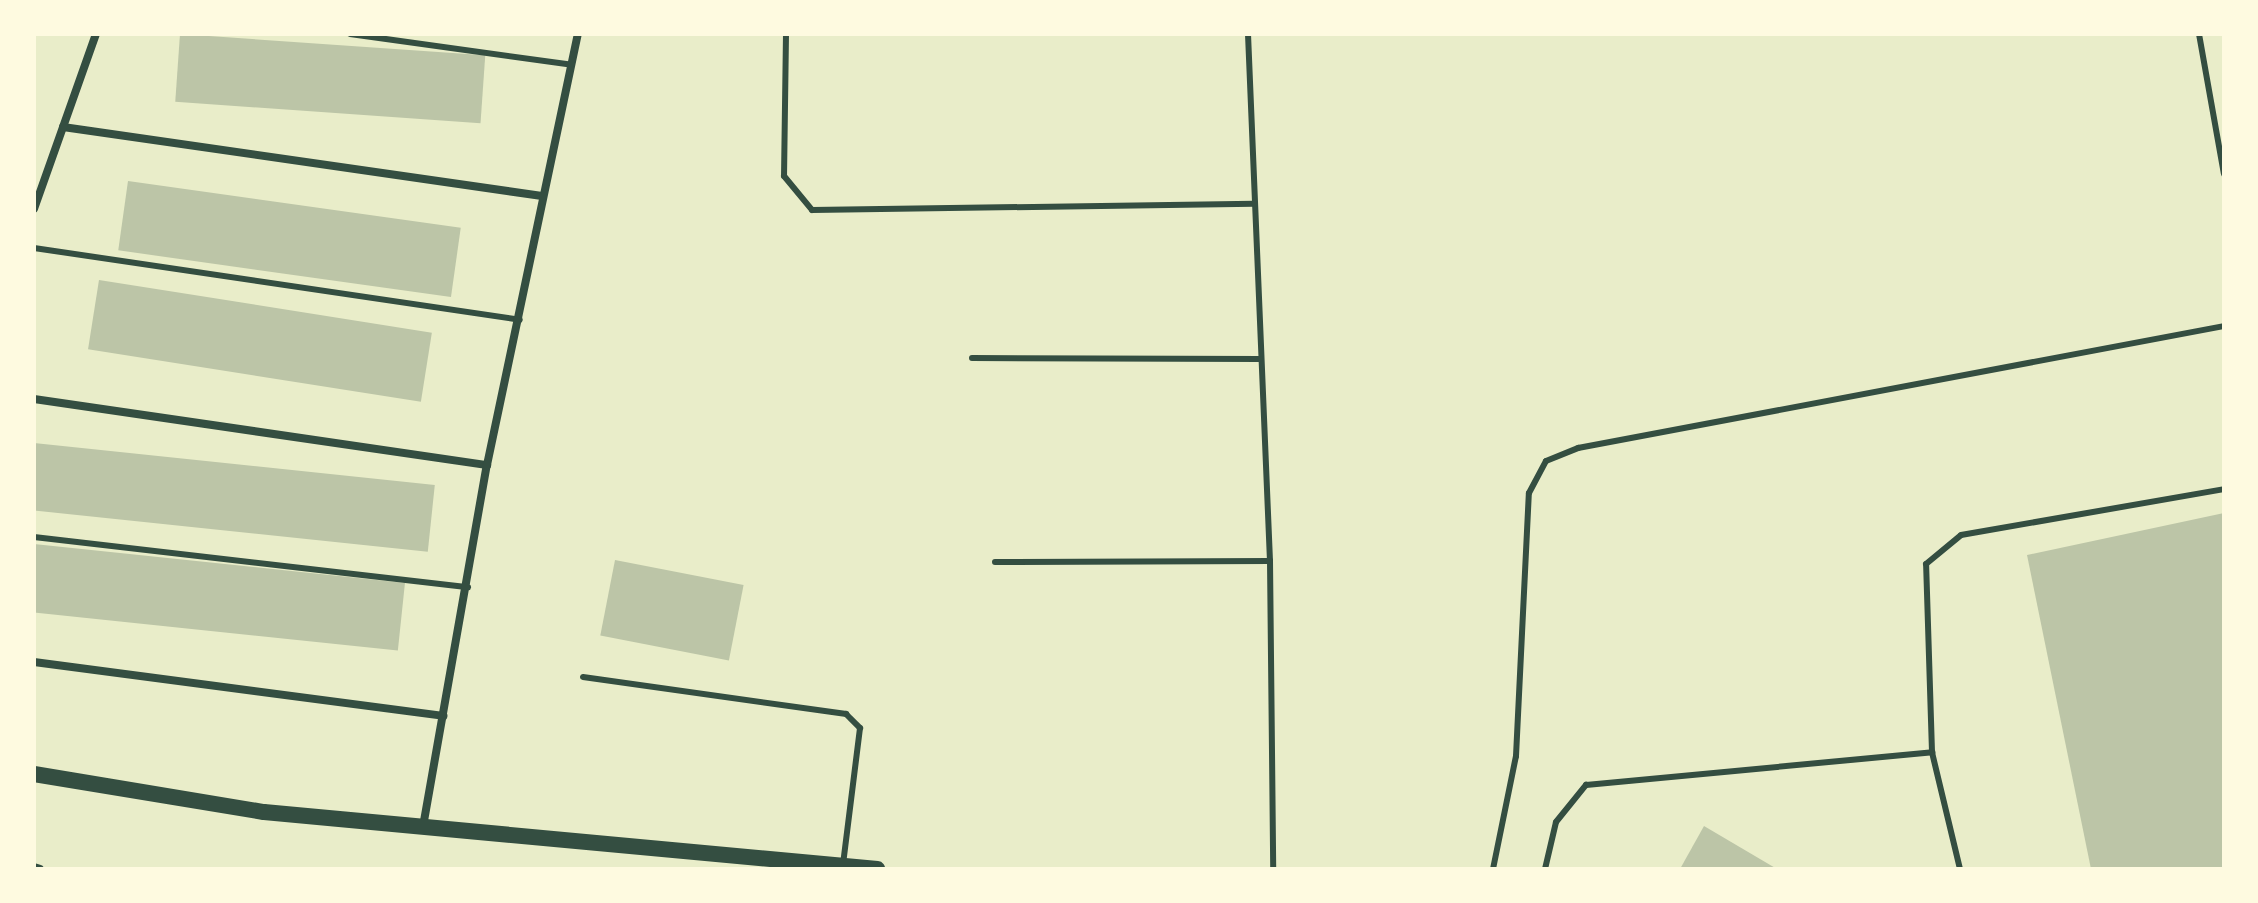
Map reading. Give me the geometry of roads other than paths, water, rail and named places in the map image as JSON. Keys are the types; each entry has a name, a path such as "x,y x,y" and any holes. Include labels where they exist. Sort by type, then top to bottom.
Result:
{"main road":[{"path":"34,774 264,812 424,821 877,869"}],"street":[{"path":"34,209 96,34"},
{"path":"424,821 468,587 487,465 578,34"},
{"path":"63,127 542,196"},
{"path":"34,399 487,465"},
{"path":"34,662 443,716"},
{"path":"34,867 40,869"}],"lane":[{"path":"350,34 572,65"},
{"path":"786,34 784,176 812,210 1254,204"},
{"path":"1248,34 1270,561 1273,869"},
{"path":"2199,34 2224,174"},
{"path":"34,248 520,320"},
{"path":"1493,869 1516,756 1529,493 1546,461 1578,448 2224,326"},
{"path":"972,358 1260,359"},
{"path":"1960,869 1932,752 1921,583 1943,545 1961,535 2224,489"},
{"path":"34,537 468,587"},
{"path":"995,562 1270,561"},
{"path":"583,677 846,714 860,728 843,866"},
{"path":"1545,869 1556,822 1586,785 1932,752"}]}
